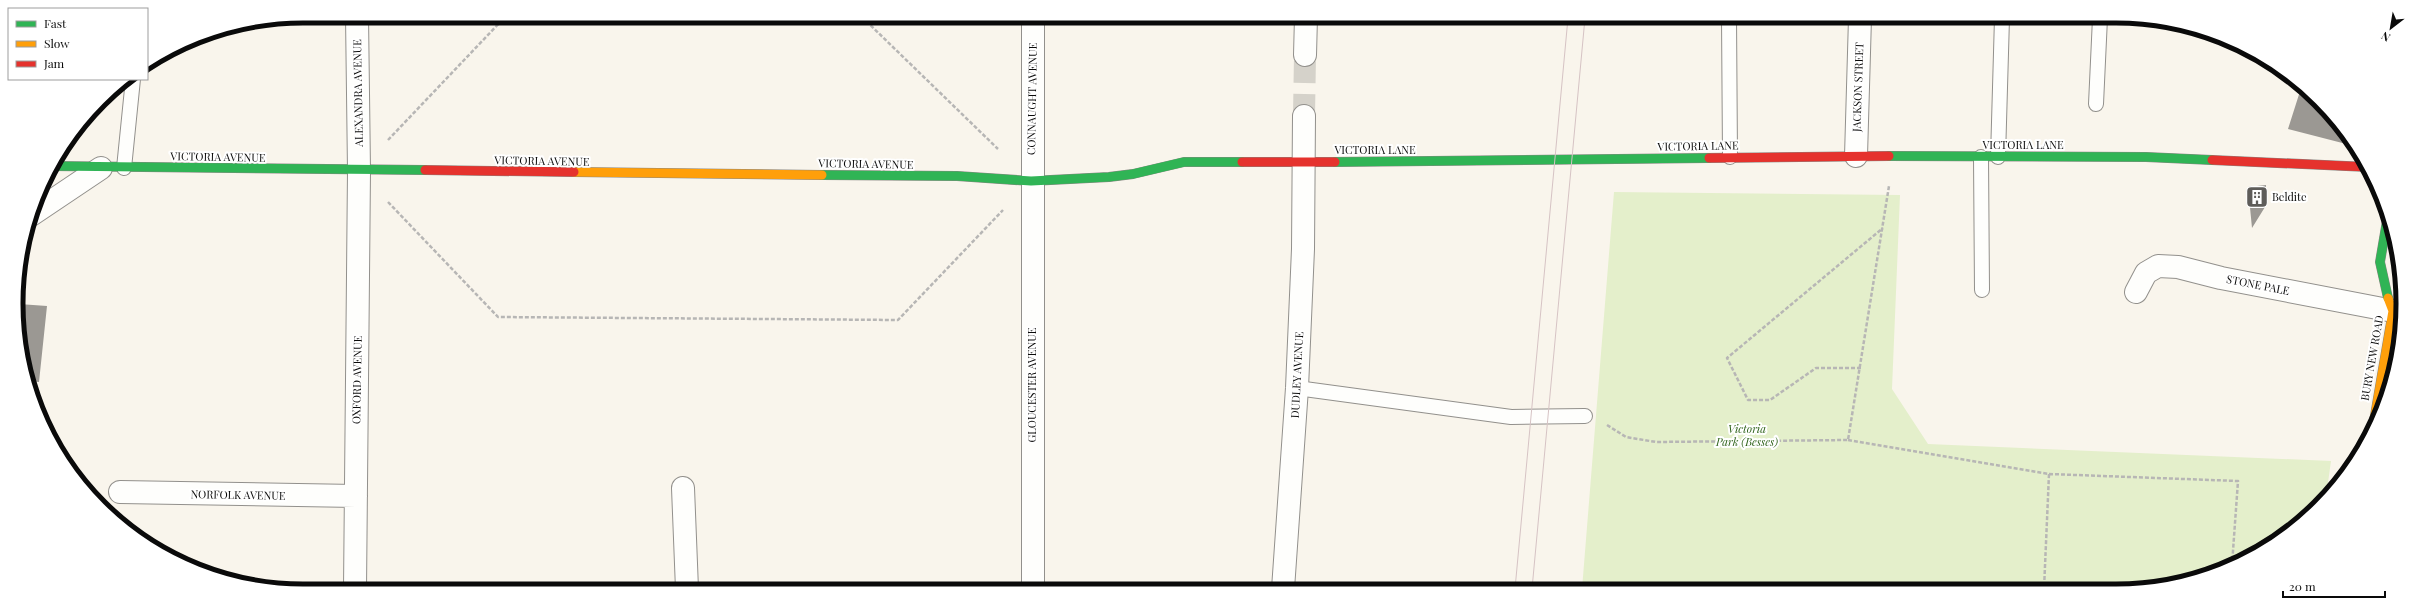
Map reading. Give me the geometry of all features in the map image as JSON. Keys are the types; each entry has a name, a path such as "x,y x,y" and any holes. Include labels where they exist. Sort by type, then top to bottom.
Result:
{"main road":[{"name":"VICTORIA LANE","path":"1031,181 1133,174 1184,162 1473,162 1856,156 1893,158 2146,157 2360,167"},
{"name":"VICTORIA AVENUE","path":"59,166 359,171 957,176 1031,181"},
{"name":"BURY NEW ROAD","path":"2386,229 2380,262 2385,289 2396,306"},
{"name":"BURY NEW ROAD","path":"2380,396 2395,317"}],"street":[{"name":"ALEXANDRA AVENUE","path":"357,23 359,171"},
{"name":"CONNAUGHT AVENUE","path":"1031,181 1033,23"},
{"path":"1305,55 1306,23"},
{"name":"JACKSON STREET","path":"1856,156 1860,23"},
{"name":"DUDLEY AVENUE","path":"1283,584 1297,388 1303,249 1304,116"},
{"path":"39,209 101,168"},
{"name":"OXFORD AVENUE","path":"355,584 359,171"},
{"name":"GLOUCESTER AVENUE","path":"1031,181 1033,584"},
{"name":"STONE PALE","path":"2136,292 2146,272 2158,266 2164,266 2396,308"},
{"path":"683,488 687,584"},
{"name":"NORFOLK AVENUE","path":"120,492 356,496"}],"lane":[{"path":"1729,23 1730,157"},
{"path":"1998,157 2002,23"},
{"path":"2096,104 2100,23"},
{"path":"124,168 133,81"},
{"path":"1980,157 1982,290"},
{"path":"1297,388 1511,417 1585,416"}],"path":[{"path":"499,23 359,171 498,317 898,320 1031,181 868,23"},
{"path":"1848,440 1861,368 1893,158"},
{"path":"1861,368 1816,368 1770,400 1748,400 1727,358 1883,227"},
{"path":"1585,416 1600,419 1626,437 1656,442 1848,440 2050,474 2238,481 2232,559"},
{"path":"2044,584 2050,474"}],"green space":[{"name":"Victoria Park (Besses)","path":"1614,192 1900,195 1892,389 1928,444 2331,461 2327,486 2314,502 2271,537 2223,563 2170,579 2152,582 2116,584 1582,584"}],"building":[{"path":"2300,93 2314,105 2346,144 2288,129"},
{"name":"Beldite","path":"2266,185 2265,207 2252,228 2248,187"},
{"path":"23,304 47,306 39,382 35,382 28,358 25,340"}],"tunnel":[{"path":"1304,116 1305,55"}],"tram line":[{"path":"1515,584 1568,23"},
{"path":"1532,584 1585,23"}],"traffic: fast":[{"path":"1889,156 2146,157 2212,160"},
{"path":"1335,162 1709,158"},
{"path":"822,175 957,176 1031,181 1109,177 1133,174 1184,162 1242,162"},
{"path":"59,166 425,170"},
{"path":"2386,229 2380,262 2388,298"}],"traffic: slow":[{"path":"574,172 822,175"},
{"path":"2377,407 2393,311 2388,298"}],"traffic: jam":[{"path":"1709,158 1889,156"},
{"path":"2212,160 2360,167"},
{"path":"1242,162 1335,162"},
{"path":"425,170 574,172"}],"place":[{"name":"Beldite","path":"2257,197"}]}
